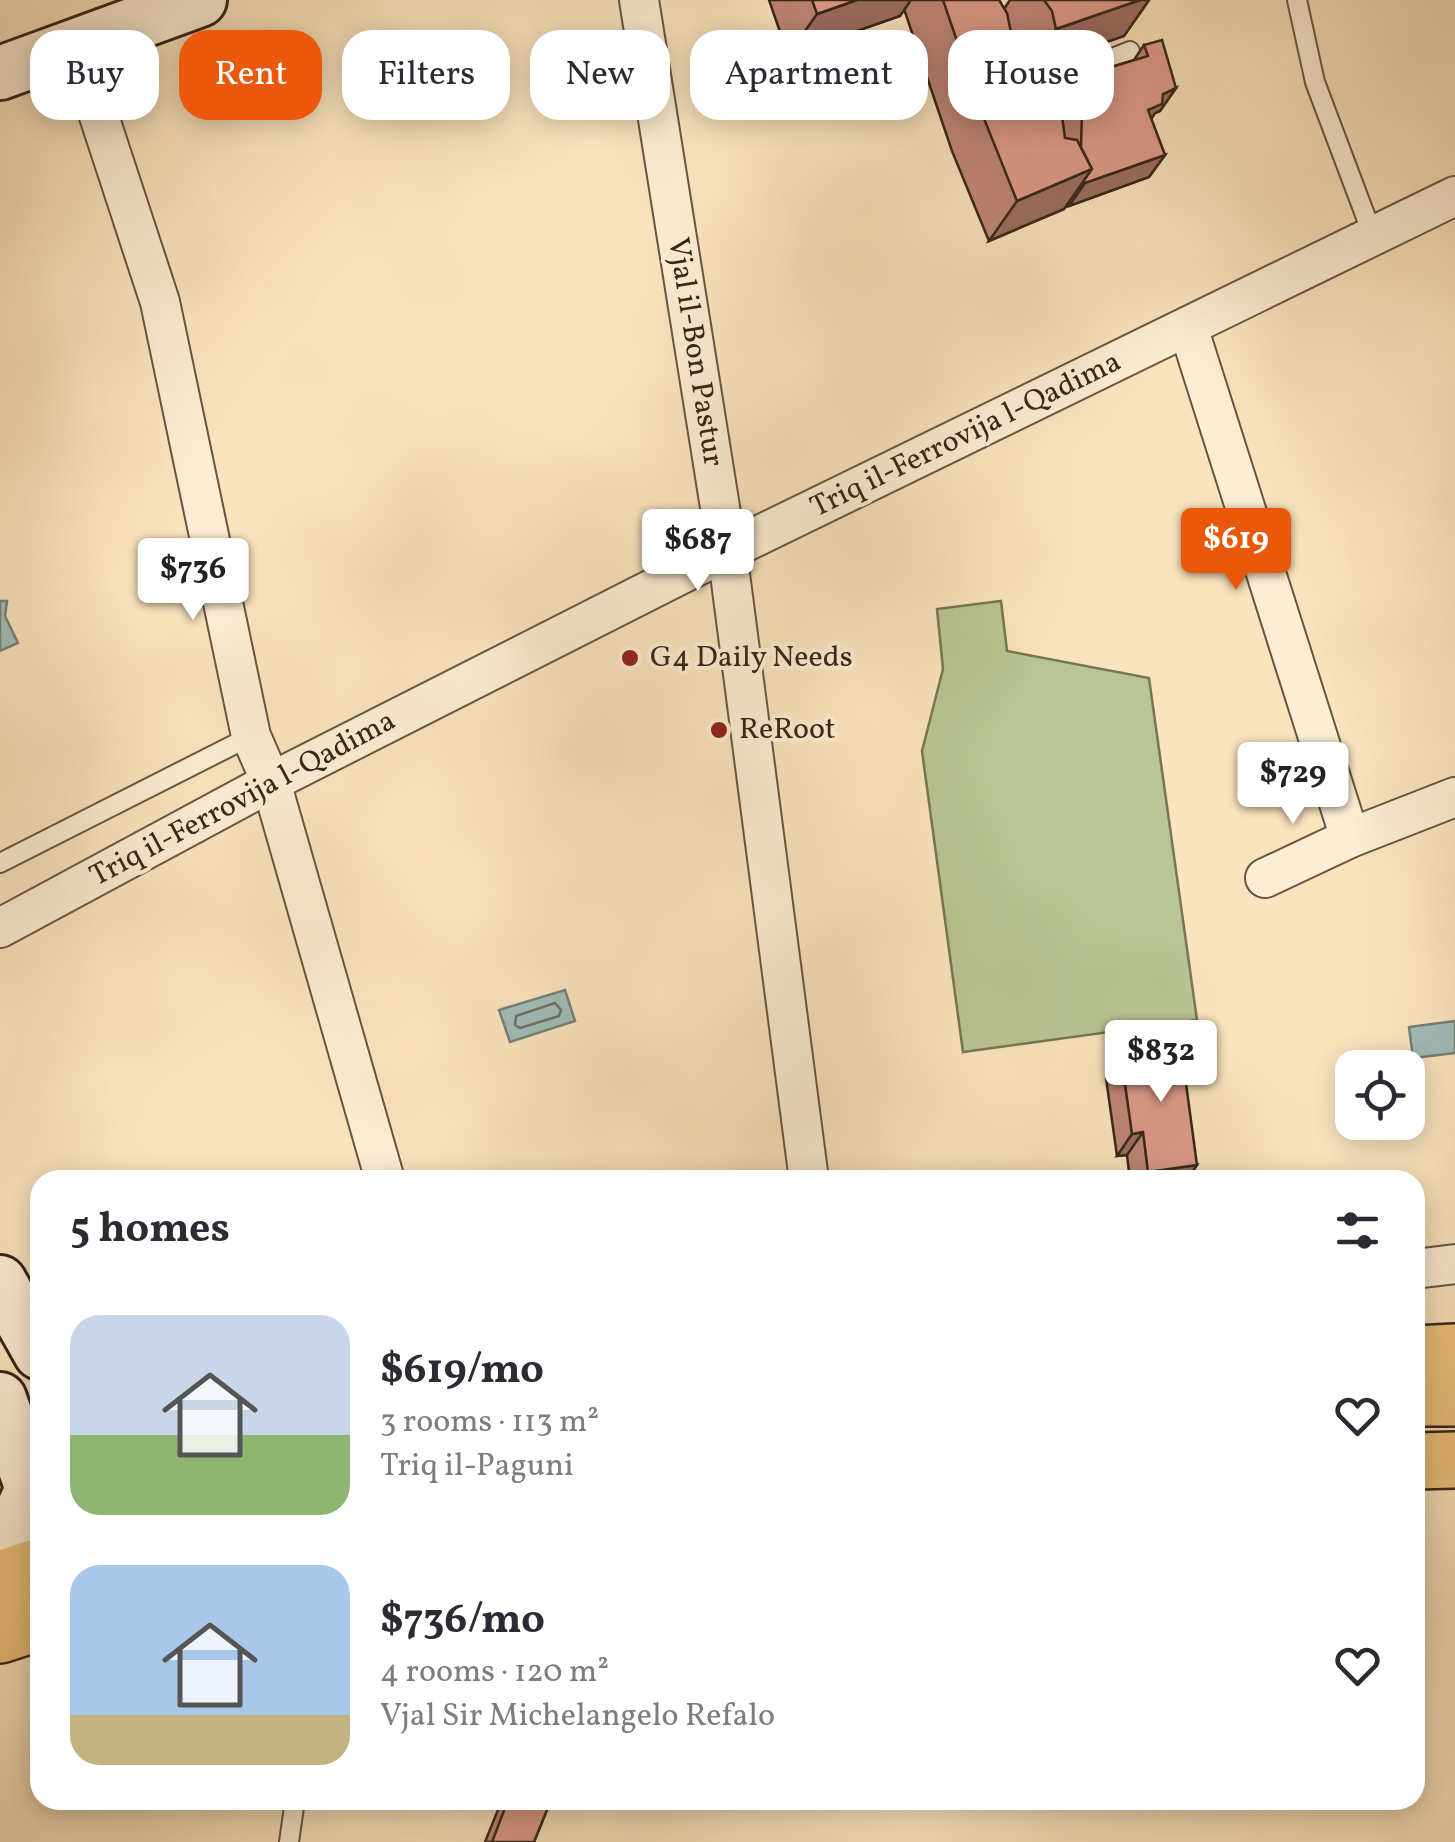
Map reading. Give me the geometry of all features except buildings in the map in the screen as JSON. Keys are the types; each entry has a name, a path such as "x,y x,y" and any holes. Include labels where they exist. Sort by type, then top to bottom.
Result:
{"highway":[{"path":"1425,1354 1455,1352"},
{"path":"1425,1398 1455,1398"},
{"path":"1425,1461 1455,1460"},
{"path":"14,1616 30,1585"}],"main road":[{"path":"109,30 173,4"},
{"path":"0,73 30,61"},
{"path":"0,1282 30,1336"},
{"path":"0,1399 9,1453 30,1486"},
{"path":"0,1536 19,1517 30,1493"}],"street":[{"name":"Vjal il-Bon Pastur","path":"640,0 727,550 809,1170"},
{"path":"100,120 160,302 250,736 271,782 382,1170"},
{"name":"Triq il-Ferrovija l-Qadima","path":"0,928 271,782 727,550 1455,196"},
{"path":"1188,327 1350,838"},
{"path":"1264,878 1350,838 1455,797"},
{"path":"1425,1267 1455,1264"}],"lane":[{"path":"1297,0 1315,82 1373,236"},
{"path":"1114,59 1130,51"},
{"path":"0,863 250,736"},
{"path":"289,1842 294,1810"}],"green space":[{"path":"1001,601 1007,651 1149,678 1197,1020 963,1052 922,751 943,669 937,609"}],"water":[{"path":"0,601 7,601 5,616 18,643 0,651"},
{"path":"565,990 575,1021 510,1042 499,1010"},
{"path":"1455,1021 1455,1053 1425,1057 1425,1050 1412,1050 1409,1027"}],"place":[{"name":"G4 Daily Needs","path":"630,658"},
{"name":"ReRoot","path":"719,730"}]}
